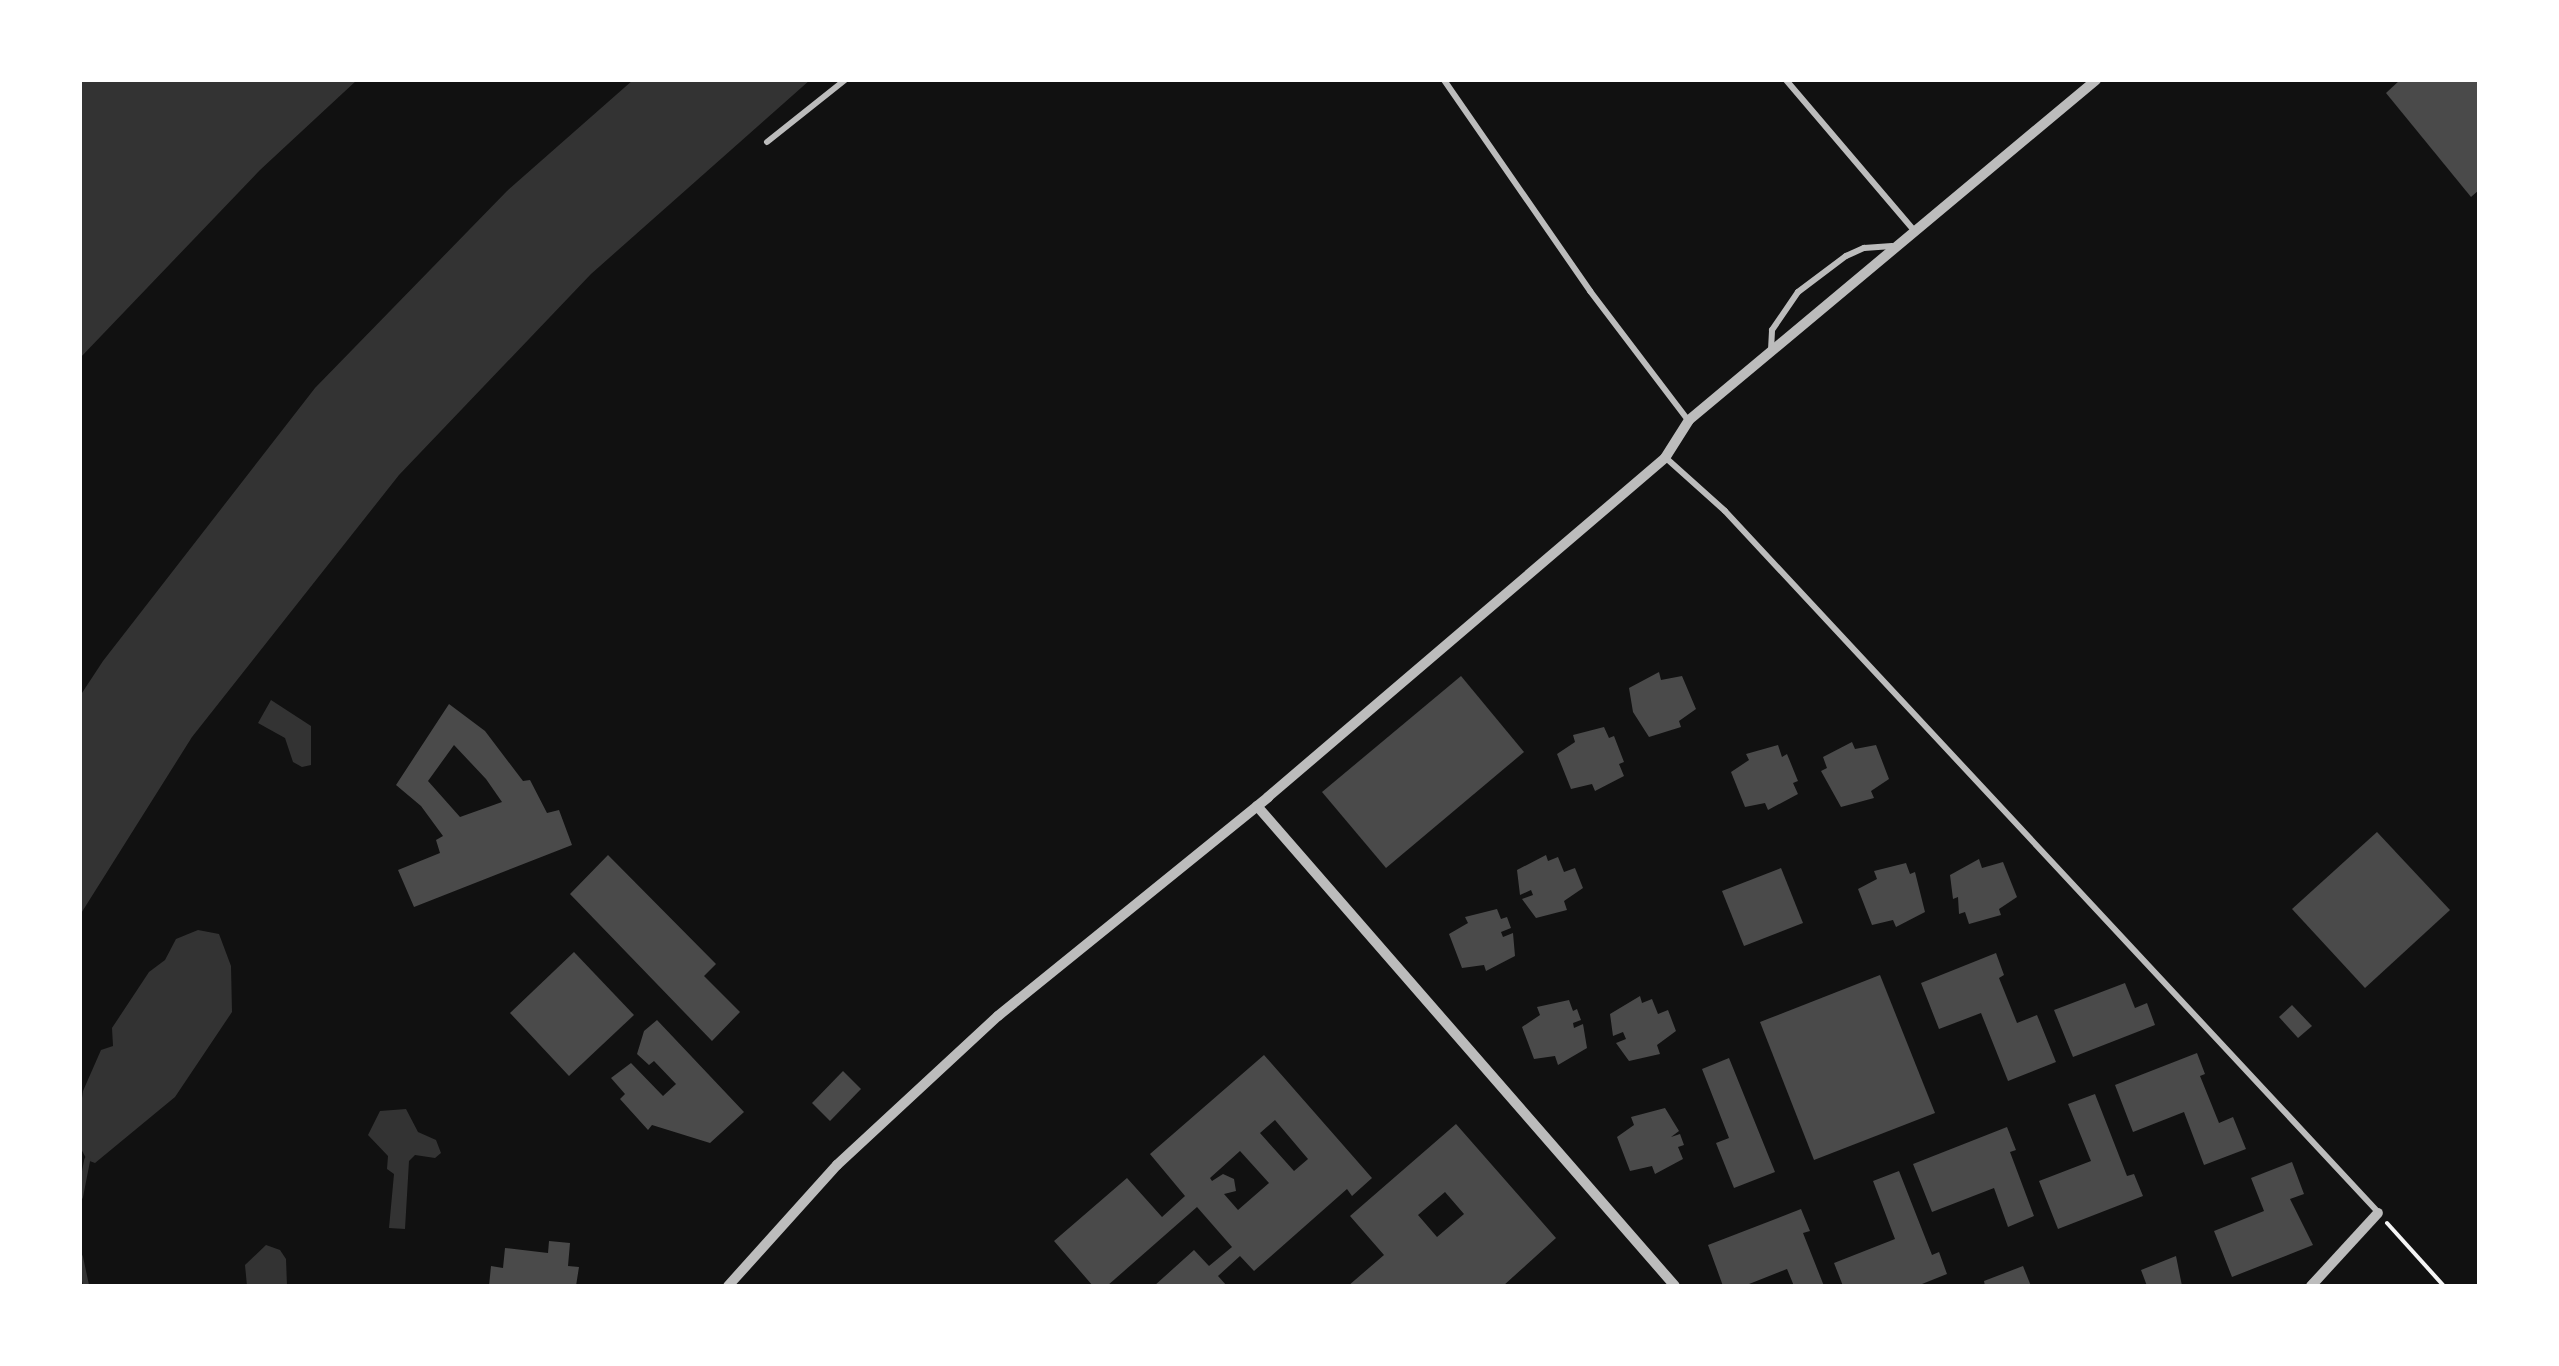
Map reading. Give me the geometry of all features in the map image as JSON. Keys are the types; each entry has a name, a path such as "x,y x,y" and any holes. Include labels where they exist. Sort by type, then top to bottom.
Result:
{"street":[{"path":"728,1286 837,1166 998,1016 1257,806 1665,458 1688,420 1892,246 2096,80"},
{"path":"1257,806 1676,1286"},
{"path":"2311,1286 2378,1212"}],"lane":[{"path":"767,142 845,80"},
{"path":"1444,80 1572,266 1688,420"},
{"path":"1786,80 1913,229"},
{"path":"1771,352 1772,330 1798,292 1846,256 1864,248 1892,246"},
{"path":"1665,458 1725,511 2378,1212"}],"path":[{"path":"2378,1212 2444,1286"}],"shaded area":[{"path":"80,80 357,80 260,170 80,358"},
{"path":"633,80 810,80 591,274 399,475 192,737 80,915 80,696 103,661 315,388 507,191"},
{"path":"271,700 311,726 311,765 302,767 293,762 285,738 258,723"},
{"path":"198,930 219,934 231,966 232,1012 175,1097 95,1163 87,1160 80,1147 80,1112 83,1091 101,1050 113,1046 112,1028 149,972 165,960 176,939"},
{"path":"406,1109 418,1132 436,1140 441,1153 435,1158 415,1155 409,1161 405,1229 389,1228 394,1174 387,1169 388,1156 368,1135 380,1111"},
{"path":"266,1245 280,1250 286,1259 287,1286 247,1286 245,1265"}],"building":[{"path":"2400,80 2479,80 2479,190 2471,197 2386,93"},
{"path":"1659,672 1661,680 1682,676 1696,709 1679,721 1681,727 1649,737 1633,712 1629,688"},
{"path":"1461,676 1524,752 1386,868 1322,792"},
{"path":"449,704 485,731 523,781 530,780 547,813 559,810 572,845 414,907 398,870 440,853 436,840 443,836 421,806 396,785","holes":["454,745 502,802 460,817 428,781"]},
{"path":"1604,727 1609,738 1614,736 1624,762 1619,764 1624,776 1595,791 1592,784 1571,789 1557,754 1575,742 1573,735"},
{"path":"1852,742 1855,749 1876,745 1889,779 1871,791 1874,798 1841,807 1821,771 1827,768 1823,757"},
{"path":"1778,745 1782,757 1787,754 1798,781 1793,783 1798,794 1768,810 1765,803 1745,807 1731,772 1749,760 1746,754"},
{"path":"2377,832 2450,910 2365,988 2292,909"},
{"path":"608,855 716,964 704,976 740,1012 712,1041 570,894"},
{"path":"1546,855 1548,861 1558,857 1564,872 1575,868 1583,888 1564,901 1567,910 1536,918 1522,899 1533,895 1531,890 1520,895 1517,870"},
{"path":"1979,859 1982,868 2003,862 2017,897 1999,909 2001,915 1969,924 1965,912 1959,914 1958,897 1953,899 1950,875"},
{"path":"1906,863 1910,874 1915,872 1925,912 1896,927 1893,920 1872,925 1858,889 1877,879 1874,871"},
{"path":"1781,868 1803,923 1744,946 1722,891"},
{"path":"1497,909 1501,919 1507,917 1511,928 1501,932 1503,937 1513,933 1515,956 1486,971 1484,965 1462,968 1449,934 1468,923 1465,917"},
{"path":"574,952 634,1015 569,1076 510,1013"},
{"path":"1996,953 2004,975 1999,978 2017,1023 2037,1015 2056,1062 2008,1081 1981,1013 1939,1029 1921,983"},
{"path":"1880,975 1935,1113 1814,1160 1760,1022"},
{"path":"2125,983 2135,1008 2147,1003 2155,1025 2073,1057 2054,1010"},
{"path":"1640,996 1642,1003 1652,999 1658,1014 1668,1010 1676,1031 1657,1045 1660,1054 1629,1061 1616,1043 1626,1039 1623,1032 1613,1036 1610,1014"},
{"path":"1569,1000 1581,1020 1573,1023 1574,1028 1583,1024 1587,1048 1558,1065 1555,1056 1534,1059 1522,1027 1540,1015 1537,1007"},
{"path":"2292,1005 2312,1026 2298,1038 2279,1017"},
{"path":"657,1020 744,1112 710,1143 652,1125 648,1130 620,1099 625,1094 611,1078 631,1063 663,1096 676,1084 654,1061 649,1065 637,1054 644,1031"},
{"path":"2197,1053 2205,1074 2200,1076 2219,1123 2233,1117 2246,1149 2204,1165 2184,1112 2133,1132 2115,1085"},
{"path":"1264,1055 1372,1178 1352,1196 1347,1189 1254,1271 1240,1256 1218,1276 1227,1286 1154,1286 1194,1250 1209,1266 1232,1247 1197,1207 1107,1286 1093,1286 1054,1241 1127,1178 1162,1217 1185,1196 1150,1154","holes":["1275,1120 1308,1159 1294,1171 1260,1133","1240,1151 1269,1183 1238,1210 1224,1194 1236,1191 1234,1179 1223,1174 1212,1181 1210,1178"]},
{"path":"1729,1058 1775,1172 1734,1188 1716,1143 1729,1138 1702,1069"},
{"path":"843,1071 861,1089 830,1121 812,1103"},
{"path":"2095,1094 2127,1176 2134,1174 2143,1196 2058,1229 2039,1181 2091,1161 2068,1104"},
{"path":"1665,1108 1679,1131 1671,1137 1680,1134 1684,1145 1678,1147 1683,1159 1655,1174 1652,1166 1630,1171 1617,1137 1634,1125 1631,1117"},
{"path":"1456,1124 1556,1238 1503,1286 1348,1286 1384,1255 1350,1216","holes":["1445,1192 1464,1214 1437,1237 1418,1215"]},
{"path":"2007,1127 2016,1150 2010,1152 2034,1216 2008,1227 1994,1188 1932,1212 1913,1164"},
{"path":"2292,1162 2304,1194 2290,1199 2313,1245 2232,1277 2214,1231 2264,1211 2251,1178"},
{"path":"1899,1171 1932,1255 1939,1252 1947,1274 1917,1286 1843,1286 1834,1263 1895,1239 1873,1181"},
{"path":"1801,1209 1810,1231 1803,1233 1824,1286 1794,1286 1787,1269 1744,1286 1723,1286 1708,1245"},
{"path":"549,1241 570,1243 568,1266 579,1267 576,1286 489,1286 491,1266 503,1268 505,1248 548,1253"},
{"path":"2176,1256 2182,1286 2147,1286 2141,1270"},
{"path":"2023,1266 2031,1286 1985,1286 1984,1281"}],"waterway":[{"path":"80,1197 87,1160"},
{"path":"80,1257 86,1286"}]}
